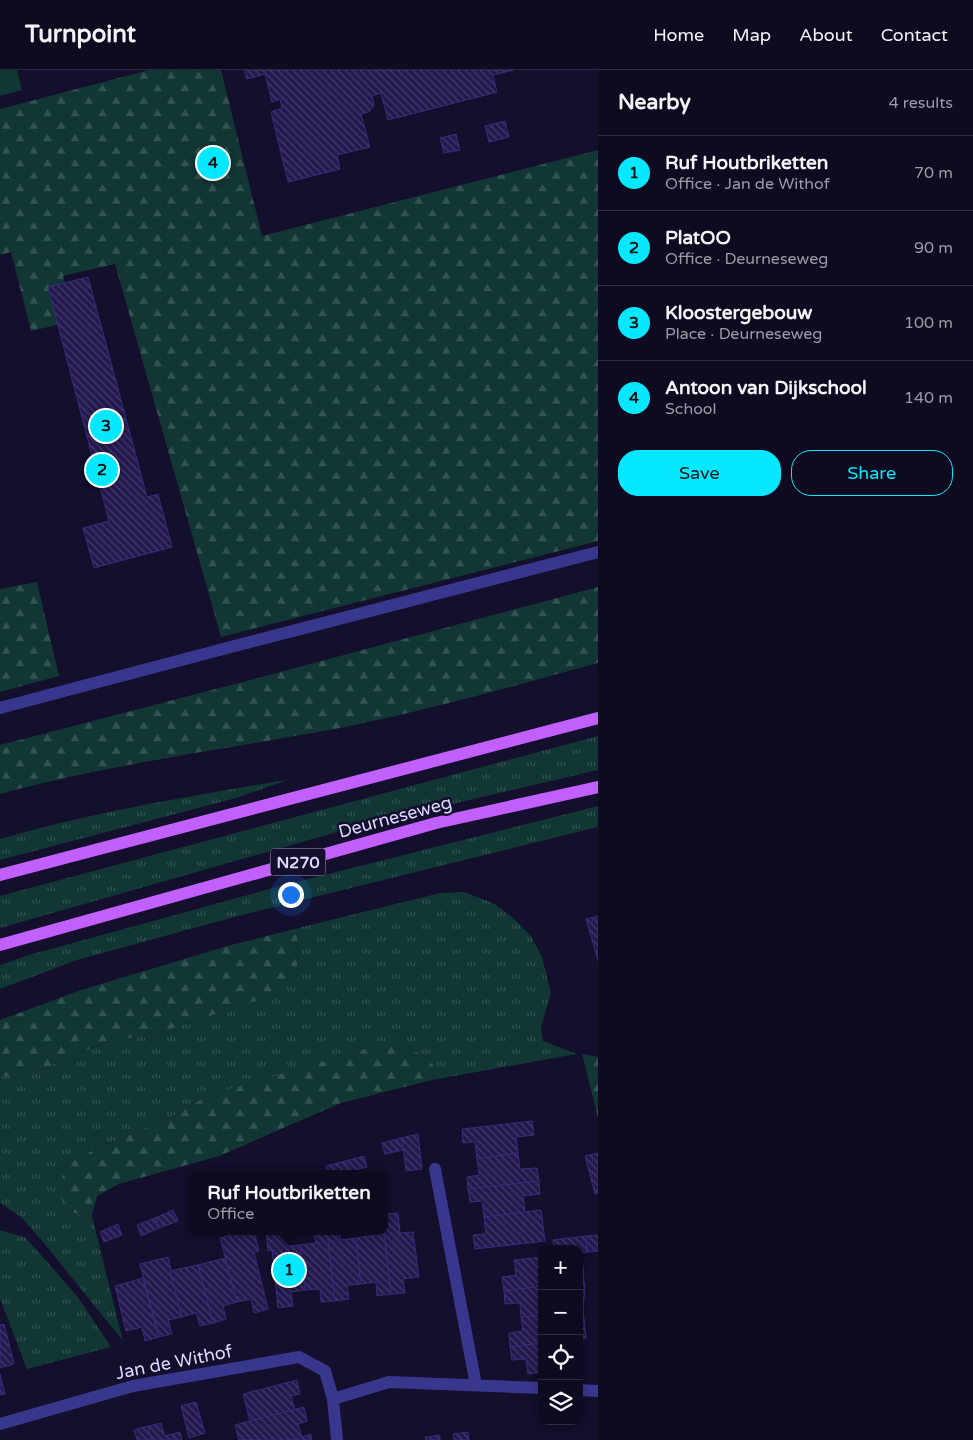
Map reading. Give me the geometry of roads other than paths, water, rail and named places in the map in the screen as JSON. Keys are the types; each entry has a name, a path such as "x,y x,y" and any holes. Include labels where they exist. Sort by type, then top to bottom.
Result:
{"main road":[{"path":"0,875 598,718"},
{"name":"Deurneseweg","path":"0,946 436,823 598,787"}],"street":[{"path":"0,708 598,552"},
{"path":"436,1169 476,1384"},
{"name":"Jan de Withof","path":"0,1424 133,1386 299,1357 325,1371 333,1399 337,1440"},
{"path":"333,1399 389,1382 538,1388"},
{"path":"583,1390 598,1391"}],"place":[{"name":"Antoon van Dijkschool","path":"213,163"},
{"name":"Kloostergebouw","path":"106,426"},
{"name":"PlatOO","path":"102,470"},
{"name":"Ruf Houtbriketten","path":"289,1270"}]}
